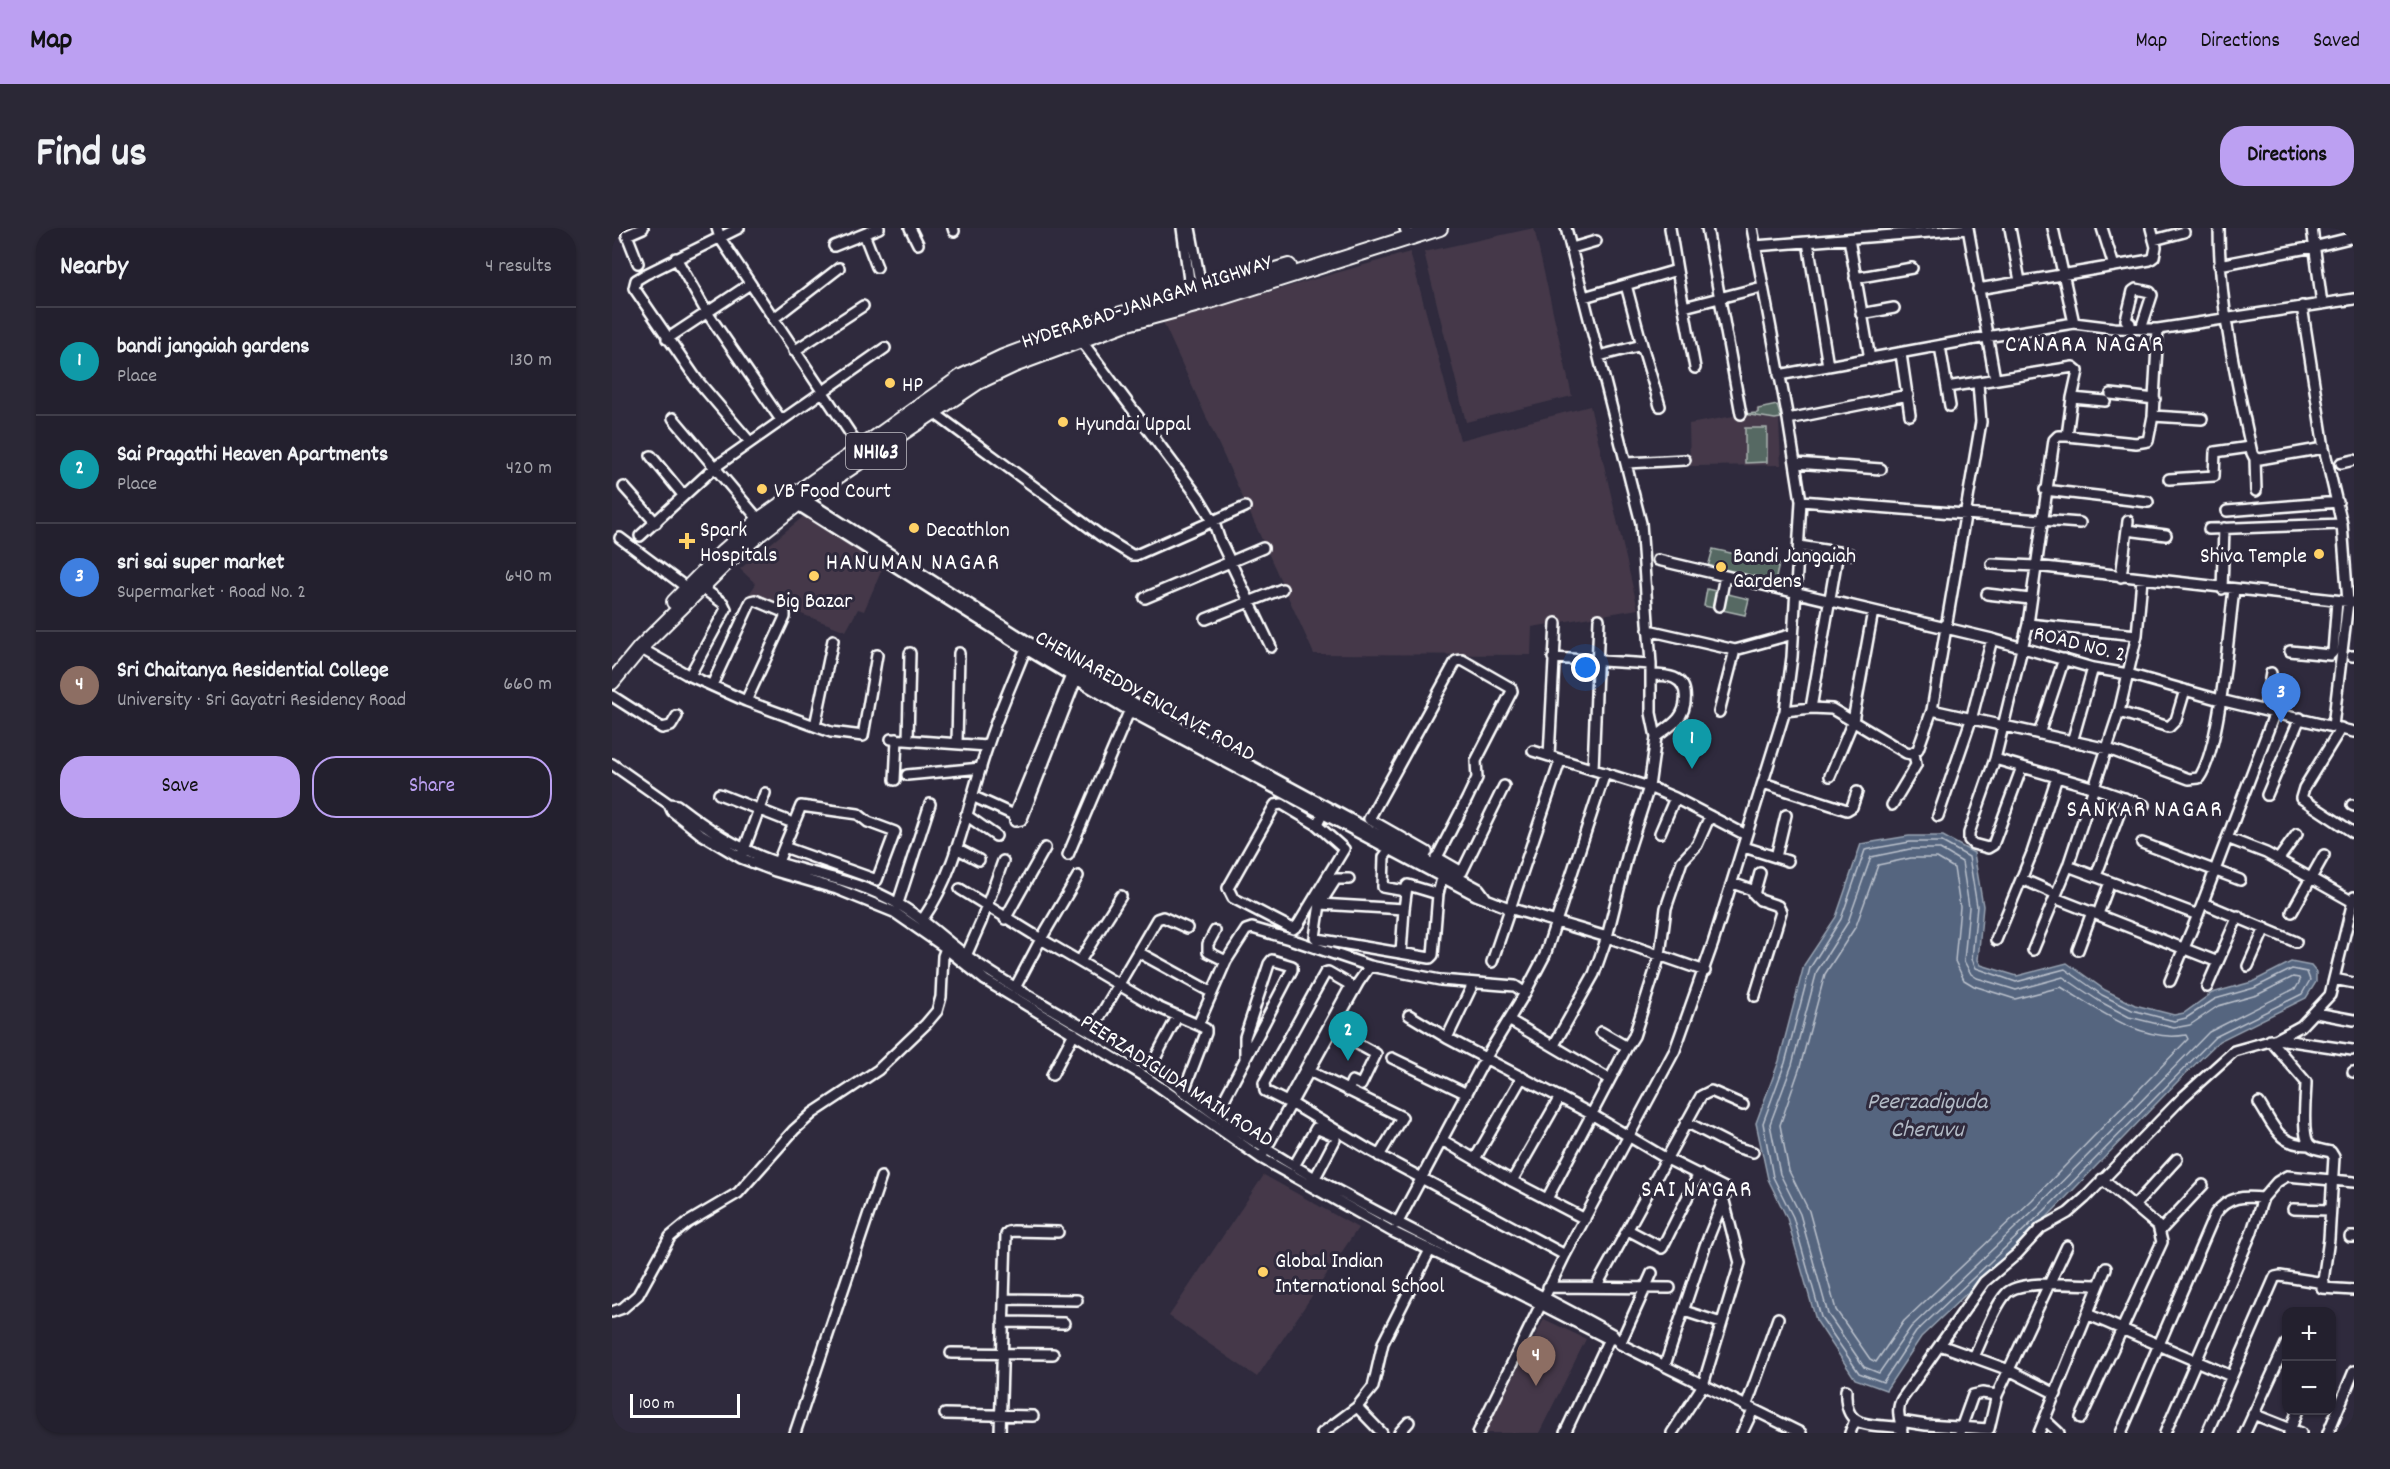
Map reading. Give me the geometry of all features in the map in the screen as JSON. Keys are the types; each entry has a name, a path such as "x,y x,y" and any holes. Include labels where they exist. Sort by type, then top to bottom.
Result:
{"highway":[{"name":"HYDERABAD-JANAGAM HIGHWAY","path":"612,682 640,648 759,520 961,377 1003,357 1062,341 1080,339 1124,324 1210,301 1440,228"},
{"name":"HYDERABAD-JANAGAM HIGHWAY","path":"612,667 687,588 702,582 801,502 978,382 1108,318 1196,294 1409,229"}],"street":[{"path":"638,263 625,232 643,228"},
{"path":"717,228 720,238 860,448"},
{"path":"739,228 636,280 633,288 712,400 750,442"},
{"path":"834,246 879,228"},
{"path":"910,228 918,244"},
{"path":"1182,228 1196,294"},
{"path":"1190,228 1196,294"},
{"path":"1554,1045 1594,974 1607,937 1629,849 1649,787 1656,736 1651,713 1651,664 1641,523 1566,228"},
{"path":"1670,228 1695,368"},
{"path":"1707,228 1741,414"},
{"path":"1478,1433 1564,1255 1675,1050 1705,971 1785,711 1793,634 1801,501 1752,228"},
{"path":"2010,228 2020,281"},
{"path":"2053,228 2074,323"},
{"path":"2103,228 2114,266"},
{"path":"1978,289 2150,260 2154,257 2156,247 2151,228"},
{"path":"2219,228 2219,265 2224,318 2250,447 2255,458 2256,491"},
{"path":"2312,228 2322,304"},
{"path":"1755,246 1849,239 1896,231 1968,229 1995,379"},
{"path":"2154,240 2184,232"},
{"path":"864,234 878,267"},
{"path":"2219,265 2313,247 2350,234"},
{"path":"1849,239 1870,359"},
{"path":"1572,248 1596,241"},
{"path":"1808,242 1828,366"},
{"path":"676,258 706,311 781,420"},
{"path":"773,319 839,268"},
{"path":"1855,278 1912,268"},
{"path":"1584,297 1677,270"},
{"path":"667,339 750,284"},
{"path":"1626,285 1660,406"},
{"path":"1684,307 1719,296 1762,287"},
{"path":"2130,329 2130,323 2126,320 2133,291 2136,289 2152,295 2141,329"},
{"path":"1779,375 1901,354 1986,336 2074,323 2130,329 2158,329 2354,299"},
{"path":"794,351 863,306"},
{"path":"2290,651 2330,655 2351,602 2342,524 2324,448 2302,306"},
{"path":"1861,314 1894,308"},
{"path":"2022,767 1993,845 1984,848 1970,842 1969,833 1995,759 2020,647 2028,624 2054,440 2058,436 2144,443 2150,439 2155,399 2158,329"},
{"path":"1080,339 1199,498 1214,523 1271,647"},
{"path":"1599,356 1642,345"},
{"path":"1940,346 1950,406"},
{"path":"640,536 715,467 885,348"},
{"path":"1901,354 1910,415"},
{"path":"1947,387 2073,366 2078,371 2067,436"},
{"path":"1785,711 1811,708 1832,709 1897,749 1906,753 1914,753 1918,749 1932,710 1967,515 1982,422 1978,382"},
{"path":"1788,419 1908,395"},
{"path":"2072,398 2155,399"},
{"path":"933,412 1101,536 1132,555 1214,523 1245,507"},
{"path":"2153,416 2202,419"},
{"path":"673,418 759,520"},
{"path":"2169,479 2214,476 2216,452 2250,447"},
{"path":"2255,458 2324,448"},
{"path":"651,456 683,495"},
{"path":"1627,463 1685,460"},
{"path":"2341,463 2354,460"},
{"path":"1795,463 1881,469"},
{"path":"624,487 656,522"},
{"path":"2046,490 2148,502"},
{"path":"1801,501 2080,524"},
{"name":"CHENNAREDDY ENCLAVE ROAD","path":"801,502 1027,645 1132,707 1324,810 1390,849 1428,862"},
{"path":"2226,511 2338,502"},
{"path":"2209,530 2342,524"},
{"path":"2121,577 2127,526 2166,535"},
{"path":"2222,589 2224,528"},
{"path":"620,538 687,588"},
{"path":"1799,546 1850,554"},
{"path":"1145,598 1263,548"},
{"path":"1811,708 1838,552"},
{"name":"ROAD NO. 2","path":"1658,560 1992,639 2093,668 2128,674 2220,700 2354,732"},
{"path":"1992,564 2036,566 2351,602"},
{"path":"1719,606 1725,576"},
{"path":"2033,950 2068,866 2119,712 2137,635 2142,579"},
{"path":"690,675 726,609 702,582"},
{"path":"1206,619 1282,589"},
{"path":"1932,710 2108,749 2189,779 2199,778 2205,767 2213,740 2234,590"},
{"path":"1987,594 2030,599"},
{"path":"712,686 751,601 755,600 781,611 785,613 785,617 746,701"},
{"path":"2337,601 2339,635 2337,727 2304,788 2301,798 2354,833"},
{"path":"1830,776 1853,721 1873,611"},
{"path":"1593,769 1599,619"},
{"path":"1550,756 1556,623"},
{"path":"2028,624 2137,635"},
{"path":"1648,630 1735,650 1793,634"},
{"path":"1938,816 1971,720 1992,639"},
{"path":"814,726 833,640"},
{"path":"923,919 942,889 987,746 1027,645"},
{"path":"640,648 746,701 831,732 862,736 877,655"},
{"path":"1719,712 1735,650"},
{"path":"908,740 910,653"},
{"path":"957,743 959,653"},
{"path":"1553,658 1651,664"},
{"path":"2039,734 2064,659"},
{"path":"1428,862 1467,799 1477,778 1476,761 1512,691 1511,688 1462,660 1456,661 1369,819 1428,862 1462,872 1504,786"},
{"path":"2072,742 2093,668"},
{"path":"972,796 1014,815 1014,820 1021,820 1026,797 1076,673"},
{"path":"2170,981 2182,948 2203,903 2270,711 2271,674"},
{"path":"1651,675 1676,678 1683,686 1685,693 1681,714 1656,736"},
{"path":"2119,712 2169,727 2176,720 2185,690"},
{"path":"612,696 662,728 671,726 677,716"},
{"path":"1068,855 1132,707"},
{"path":"2267,795 2300,718"},
{"path":"895,780 894,739 987,746"},
{"path":"1533,751 1649,787 1746,835"},
{"path":"1892,805 1916,765 1914,753"},
{"path":"1995,759 2144,805"},
{"path":"1492,962 1560,761"},
{"name":"PEERZADIGUDA MAIN ROAD","path":"612,764 659,798 669,804 677,805 743,854 775,871 837,889 894,912 1015,988 1150,1068 1266,1149 1453,1256 1545,1296 1615,1341 1798,1432"},
{"path":"908,775 981,768"},
{"path":"1398,1224 1485,1059 1526,993 1545,955 1605,772"},
{"path":"1996,940 2022,879 2057,777"},
{"path":"1763,783 1847,810 1852,807 1857,792"},
{"path":"743,854 765,793"},
{"path":"719,794 788,821"},
{"path":"1660,833 1675,798"},
{"path":"2096,876 2125,798"},
{"path":"898,903 930,804"},
{"path":"1282,804 1317,825 1344,849 1293,929 1233,898 1228,888 1275,805 1282,804"},
{"path":"778,862 784,847 801,806 858,814 868,822 895,832 877,880 784,847"},
{"path":"1317,825 1324,810"},
{"path":"966,815 996,836"},
{"path":"1776,857 1786,815"},
{"path":"1547,1199 1609,1079 1634,1036 1660,954 1666,908 1682,861 1697,846 1710,816"},
{"name":"CHENNAREDDY ENCLAVE ROAD","path":"1358,829 1428,862 1443,874 1479,889 1485,898 1509,909 1607,937 1705,971"},
{"path":"2278,860 2297,834"},
{"path":"1901,1427 1898,1406 1984,1282 2017,1254 2041,1228 2068,1213 2183,1097 2234,1051 2274,1039 2301,1026 2330,995 2354,899 2311,879 2266,853 2227,838"},
{"path":"2142,843 2240,880"},
{"path":"1744,847 1788,861"},
{"path":"956,848 980,860"},
{"path":"1005,919 1045,848"},
{"path":"1390,849 1384,856 1383,887 1405,891"},
{"name":"PEERZADIGUDA MAIN ROAD","path":"743,854 846,881 898,903 923,919 945,945 985,980 1144,1076 1261,1158 1385,1228 1430,1250 1453,1256"},
{"path":"2292,912 2324,855"},
{"path":"966,956 1003,861"},
{"path":"2068,866 2198,915"},
{"path":"1755,996 1781,912 1778,906 1756,897 1755,891 1760,873"},
{"path":"1349,879 1336,879 1320,904 1315,937 1317,939 1432,958 1438,894 1443,874"},
{"path":"1015,988 1078,876"},
{"path":"2022,879 2095,913 2218,962"},
{"path":"2078,950 2110,882"},
{"path":"1732,883 1755,891"},
{"path":"1401,953 1405,891 1408,885 1438,894"},
{"path":"960,889 1005,919 1080,961 1117,985 1177,1017 1206,1029 1184,1091"},
{"path":"1080,961 1121,896"},
{"path":"2203,903 2296,942"},
{"path":"1320,904 1404,909"},
{"path":"2207,987 2238,916"},
{"path":"1091,1032 1117,985 1160,917 1187,928"},
{"path":"1198,1025 1226,961 1246,930 1252,928 1370,966 1473,984 1515,986 1526,993"},
{"path":"2248,966 2265,928"},
{"path":"1215,931 1208,944 1208,952 1226,961"},
{"path":"2343,940 2354,944"},
{"path":"612,1312 622,1308 638,1295 670,1237 687,1223 738,1193 794,1130 813,1113 878,1070 926,1024 937,1011 941,998 945,945"},
{"path":"1138,952 1211,992"},
{"path":"1216,1115 1245,1060 1292,970 1292,966 1272,960 1269,964 1245,1037 1245,1060"},
{"path":"1288,1102 1309,1071 1370,966"},
{"path":"1261,1158 1266,1149 1288,1102 1289,1099 1349,989 1349,984 1328,972 1325,973 1264,1083 1265,1091 1288,1102 1379,1156 1564,1255"},
{"path":"2334,979 2354,983"},
{"path":"1447,1038 1473,984"},
{"path":"2316,1012 2354,1020"},
{"path":"1409,1015 1485,1059 1591,1114 1667,1159 1725,1188 1724,1201 1705,1246 1665,1365"},
{"path":"1150,1068 1177,1017"},
{"path":"1509,1020 1609,1079"},
{"path":"1332,1030 1376,1054 1361,1085 1352,1081 1348,1091"},
{"path":"1600,1032 1628,1047"},
{"path":"1052,1075 1074,1033"},
{"path":"2274,1039 2352,1050"},
{"path":"2274,1039 2306,1082 2305,1114 2309,1146"},
{"path":"1392,1058 1467,1094"},
{"path":"1309,1071 1402,1118 1379,1156"},
{"path":"1475,1159 1522,1077"},
{"path":"1596,1287 1701,1096 1708,1091 1743,1105"},
{"path":"1512,1180 1560,1097"},
{"path":"2259,1103 2276,1130 2288,1143 2295,1146 2309,1146 2333,1154 2322,1288 2354,1290"},
{"path":"1686,1122 1735,1148 1753,1152"},
{"path":"1294,1166 1316,1128 1335,1136 1315,1178"},
{"path":"1442,1140 1585,1219"},
{"path":"2134,1206 2177,1159"},
{"path":"1628,1230 1662,1248 1699,1174"},
{"path":"2164,1433 2251,1234 2263,1198 2277,1182 2287,1176 2354,1182"},
{"path":"795,1433 881,1177"},
{"path":"2081,1418 2162,1242 2161,1230 2102,1179"},
{"path":"2161,1230 2203,1185"},
{"path":"2121,1433 2215,1214 2219,1208 2241,1196 2263,1198"},
{"path":"1672,1433 1703,1385 1740,1263 1724,1201"},
{"path":"2293,1209 2330,1210"},
{"path":"1000,1433 1006,1235 1008,1232 1058,1232"},
{"path":"1846,1389 1846,1410 1859,1422 1926,1429 1989,1429 1997,1395 2067,1246"},
{"path":"1322,1433 1357,1407 1373,1387 1383,1343 1430,1250"},
{"path":"2039,1433 2106,1268"},
{"path":"1565,1433 1646,1288 1652,1273"},
{"path":"2207,1433 2275,1277 2324,1283"},
{"path":"1974,1357 2006,1293 2026,1285 2098,1285"},
{"path":"1545,1296 1596,1287 1670,1288"},
{"path":"1004,1299 1077,1300"},
{"path":"1684,1311 1721,1323"},
{"path":"2087,1314 2231,1376"},
{"path":"1742,1433 1778,1318"},
{"path":"1003,1322 1064,1323"},
{"path":"1940,1345 2009,1370 2056,1394"},
{"path":"2245,1433 2282,1352"},
{"path":"951,1353 1053,1354"},
{"path":"2328,1433 2351,1388 2354,1371"},
{"path":"1960,1430 1973,1395 1982,1393 1997,1395"},
{"path":"1357,1407 1382,1433"},
{"path":"945,1414 1034,1416"},
{"path":"2253,1414 2290,1431 2301,1433"},
{"path":"2290,1431 2296,1415"},
{"path":"1850,1433 1855,1420"},
{"path":"2045,1420 2059,1433"},
{"path":"1399,1433 1409,1422"}],"shaded area":[{"path":"1534,228 1572,396 1466,422 1424,252"},
{"path":"1410,252 1460,440 1590,406 1638,609 1532,627 1531,655 1314,654 1163,322"},
{"path":"1778,404 1782,418 1779,420 1781,465 1690,466 1689,424 1756,412 1756,408"},
{"name":"Big Bazar","path":"804,516 883,567 864,611 858,609 846,631 749,594 756,584 740,569"},
{"name":"Global Indian International School","path":"1264,1175 1358,1228 1257,1377 1169,1316"},
{"path":"1544,1319 1586,1339 1539,1433 1484,1433"}],"green space":[{"path":"1777,405 1781,418 1744,414 1758,413 1758,409"},
{"path":"1745,428 1767,428 1767,462 1745,463"},
{"path":"1713,549 1779,564 1775,582 1708,567"},
{"path":"1707,589 1749,599 1745,615 1704,606"}],"water":[{"name":"Peerzadiguda Cheruvu","path":"1909,836 1943,836 1974,853 1983,906 1978,960 1981,965 2017,976 2067,963 2105,990 2135,1005 2174,1015 2184,1013 2212,993 2252,982 2291,962 2311,966 2316,972 2316,982 2306,998 2219,1041 2048,1216 1921,1337 1886,1390 1855,1379 1816,1320 1787,1218 1768,1179 1756,1123 1779,1061 1804,965 1836,917 1861,844"}],"place":[{"name":"HP","path":"890,383"},
{"name":"Hyundai Uppal","path":"1063,422"},
{"name":"VB Food Court","path":"762,489"},
{"name":"Decathlon","path":"914,528"},
{"name":"Spark Hospitals","path":"687,541"},
{"name":"Shiva Temple","path":"2319,554"},
{"name":"Bandi Jangaiah Gardens","path":"1721,567"},
{"name":"Big Bazar","path":"814,576"},
{"name":"sri sai super market","path":"2281,723"},
{"name":"bandi jangaiah gardens","path":"1692,769"},
{"name":"Sai Pragathi Heaven Apartments","path":"1348,1061"},
{"name":"Global Indian International School","path":"1263,1272"},
{"name":"Sri Chaitanya Residential College","path":"1536,1386"}],"district":[{"name":"CANARA NAGAR","path":"2085,343"},
{"name":"HANUMAN NAGAR","path":"913,561"},
{"name":"SANKAR NAGAR","path":"2145,808"},
{"name":"SAI NAGAR","path":"1697,1188"}]}
